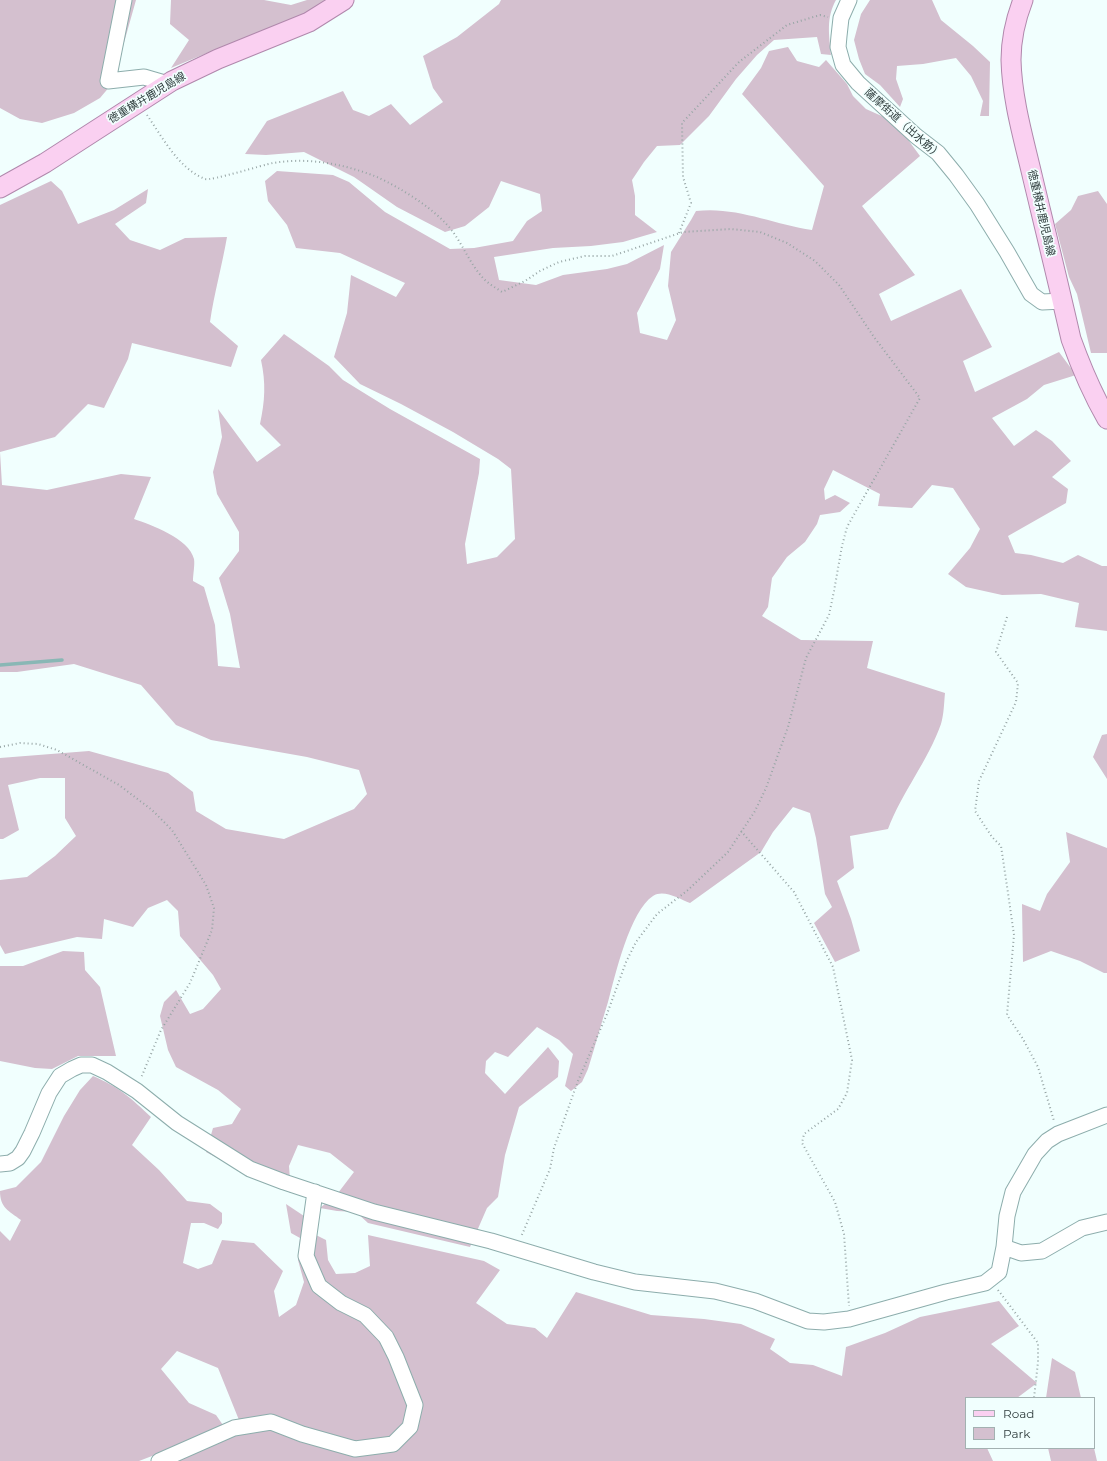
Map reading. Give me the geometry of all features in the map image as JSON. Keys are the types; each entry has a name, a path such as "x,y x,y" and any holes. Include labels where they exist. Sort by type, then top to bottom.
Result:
{"main road":[{"name":"徳重横井鹿児島線","path":"0,188 46,163 168,84 218,59 309,22 344,0"},
{"name":"徳重横井鹿児島線","path":"1023,0 1016,24 1011,59 1014,90 1025,146 1072,339 1092,393 1107,419"}],"street":[{"path":"124,0 108,81 144,77 168,84"},
{"name":"薩摩街道（出水筋）","path":"849,0 841,18 838,47 843,65 858,83 916,136 938,153 956,175 977,204 1007,252 1030,294 1042,302 1062,301"},
{"path":"0,1164 10,1163 18,1158 23,1151 49,1093 60,1076 82,1065 92,1065 107,1072 136,1090 177,1123 250,1169 284,1182 374,1212 491,1241 594,1272 635,1282 715,1291 755,1301 808,1320 824,1322 849,1319 946,1292 985,1283 998,1272 1004,1247 1013,1192 1036,1154 1047,1141 1058,1134 1107,1115"},
{"path":"158,1461 234,1428 272,1422 302,1434 355,1449 393,1444 410,1427 415,1405 396,1357 386,1337 365,1315 341,1303 320,1286 306,1256 315,1192"},
{"path":"1004,1247 1020,1253 1042,1251 1082,1228 1107,1222"}],"path":[{"path":"679,233 691,204 683,177 682,124 739,62 787,25 820,15 841,18"},
{"path":"138,103 181,163 197,175 208,180 273,163 314,161 341,165 376,177 400,188 429,209 452,231 485,280 502,292 559,262 585,256 612,256 683,232 731,229 760,232 787,243 815,261 839,286 874,337 920,398 847,527 829,615 806,658 788,727 766,788 755,810 728,852 688,890 657,914 636,942 626,962 607,1014 578,1081 554,1148 550,1169 520,1239"},
{"path":"1007,617 996,652 1018,683 1016,702 979,781 975,812 1000,846 1008,893 1014,935 1007,1015 1023,1039 1038,1067 1058,1134"},
{"path":"0,746 20,743 38,744 57,750 119,785 152,810 172,830 206,885 214,908 212,930 190,983 161,1030 136,1090"},
{"path":"741,831 794,892 833,967 852,1060 847,1093 838,1108 804,1134 802,1143 835,1202 844,1234 849,1319"},
{"path":"990,1279 1038,1343 1038,1362 1034,1397"}],"green space":[{"path":"0,0 136,0 120,57 116,79 100,98 74,113 42,123 20,119 0,108"},
{"path":"171,0 264,0 291,5 307,0 342,0 239,44 207,53 171,68 189,40 170,24"},
{"path":"501,0 836,0 829,20 831,55 821,54 817,37 774,40 757,55 736,79 709,116 680,145 657,146 644,162 632,180 635,196 635,215 657,232 623,242 591,246 553,248 494,257 499,280 536,285 563,275 607,269 627,264 664,245 660,269 637,313 640,333 667,340 676,320 668,286 671,252 696,211 711,210 740,213 812,230 824,186 742,94 761,68 769,51 788,47 797,61 819,67 826,60 847,84 853,96 866,109 895,122 920,156 862,206 915,275 879,294 891,321 961,289 992,347 963,361 975,392 1059,352 1076,375 1044,385 1027,399 992,418 1014,446 1036,430 1052,441 1071,461 1052,477 1068,489 1066,503 1008,536 1015,553 1031,555 1063,563 1078,555 1102,566 1107,566 1107,631 1075,627 1079,603 1041,594 1002,595 966,587 948,574 970,548 980,529 953,488 932,485 912,508 878,506 880,494 833,470 824,489 825,500 835,495 850,503 840,512 820,515 817,524 805,542 787,557 772,578 768,607 762,616 801,640 873,641 867,668 945,693 942,720 936,738 900,802 888,829 850,836 854,868 837,881 851,919 860,951 835,962 814,923 832,907 825,894 816,838 810,813 793,807 773,832 761,852 690,903 667,894 657,894 653,896 637,915 624,944 591,1061 582,1082 571,1091 565,1086 573,1054 559,1040 537,1027 508,1057 495,1052 486,1061 485,1073 505,1094 548,1047 559,1061 558,1077 519,1107 505,1155 498,1197 487,1208 470,1247 368,1223 356,1212 320,1208 338,1193 354,1172 330,1153 298,1145 289,1166 291,1193 252,1177 206,1152 213,1128 232,1124 241,1109 218,1090 176,1067 168,1050 160,1016 164,1002 176,990 190,1014 203,1009 221,989 213,975 180,936 178,911 167,900 148,908 133,927 104,919 102,939 77,937 5,954 0,945 0,880 27,877 55,856 76,836 65,818 65,778 40,778 8,785 19,830 3,839 0,839 0,758 89,751 168,773 193,792 196,811 226,829 284,839 354,809 367,794 359,770 307,757 211,740 176,725 141,685 74,664 17,672 0,672 0,452 2,485 47,490 121,474 151,477 134,519 168,533 191,551 194,559 193,581 204,587 215,625 218,666 240,668 230,614 219,578 239,551 239,532 217,494 213,472 222,437 218,409 257,462 281,445 260,424 264,392 264,376 261,360 284,334 329,366 343,380 390,409 480,459 479,473 465,544 467,564 497,557 515,539 511,469 498,459 453,432 360,384 334,357 347,313 351,275 396,297 405,283 340,253 296,248 287,225 268,201 265,181 277,171 333,175 349,182 385,212 450,249 474,248 513,241 527,221 542,211 540,194 501,181 489,207 465,226 445,232 397,207 354,177 304,152 266,155 245,154 267,121 343,91 353,110 369,116 391,104 410,125 443,102 433,88 423,56 457,37 499,4"},
{"path":"870,0 932,0 941,20 990,62 989,116 980,116 983,101 971,76 956,58 923,64 897,66 896,79 903,99 900,107 880,85 865,74 854,40 861,14"},
{"path":"51,181 62,191 78,224 114,210 148,189 146,203 115,224 130,240 160,250 185,238 227,237 210,322 238,346 231,367 132,343 128,359 104,408 88,404 55,437 0,452 0,205"},
{"path":"1098,191 1107,204 1107,353 1091,353 1077,294 1069,277 1055,224 1071,210 1078,196"},
{"path":"1107,734 1107,779 1093,757 1102,735"},
{"path":"1066,832 1107,848 1107,973 1104,973 1080,961 1051,951 1023,962 1022,904 1040,911 1047,894 1070,862"},
{"path":"63,951 84,952 85,970 100,987 116,1056 78,1056 52,1069 35,1068 0,1061 0,966 23,966"},
{"path":"93,1076 110,1084 137,1104 151,1117 132,1145 159,1170 187,1201 210,1204 222,1213 222,1223 218,1229 204,1223 191,1223 183,1263 198,1269 212,1264 222,1240 254,1243 283,1271 274,1291 279,1317 296,1305 304,1282 298,1260 300,1238 291,1233 286,1204 313,1222 314,1234 326,1240 328,1260 336,1274 355,1273 370,1266 368,1235 484,1261 500,1270 476,1303 507,1324 535,1328 547,1338 576,1292 651,1315 704,1319 741,1324 775,1339 770,1349 790,1363 813,1365 842,1376 846,1347 885,1333 920,1317 999,1301 1019,1326 991,1344 1037,1383 1018,1397 965,1397 965,1449 987,1449 993,1461 178,1461 243,1430 218,1368 177,1351 161,1369 189,1403 216,1415 225,1428 139,1461 0,1461 0,1231 10,1241 21,1220 3,1205 0,1197 0,1191 16,1187 41,1162 64,1116 80,1090"},
{"path":"1052,1358 1075,1372 1081,1397 1046,1397"},
{"path":"1048,1449 1094,1449 1097,1461 1051,1461"}],"waterway":[{"path":"0,665 62,660"}]}
